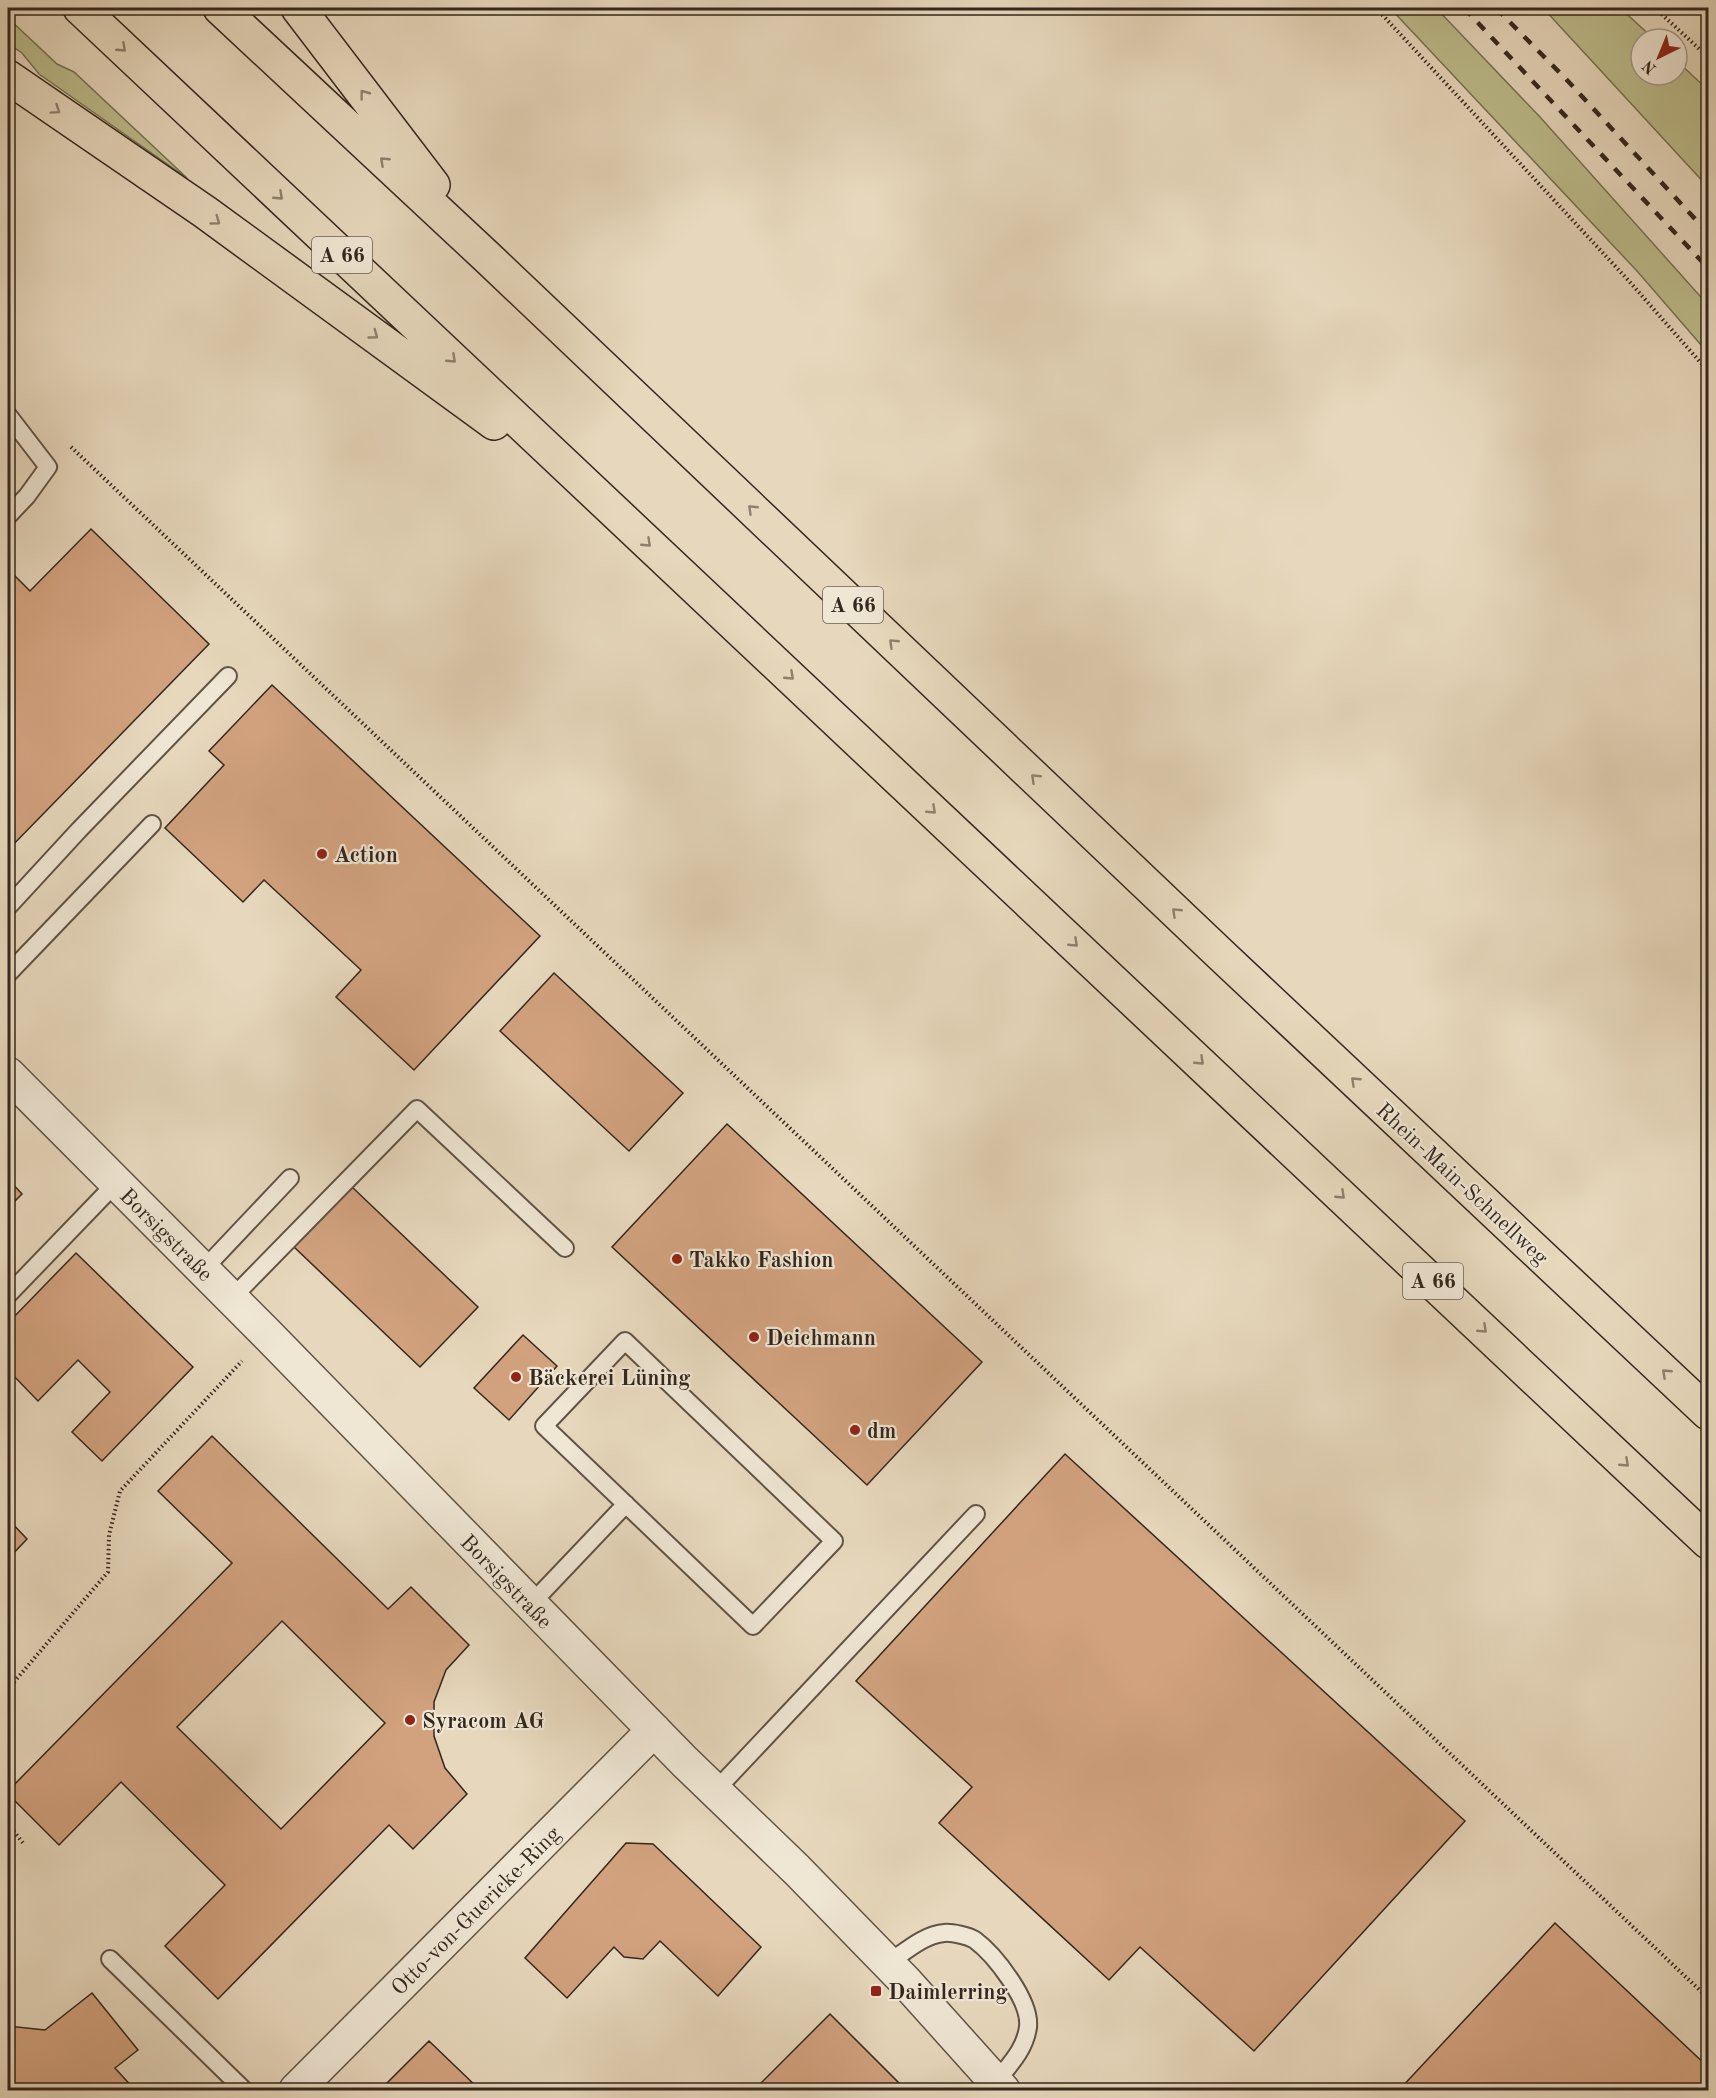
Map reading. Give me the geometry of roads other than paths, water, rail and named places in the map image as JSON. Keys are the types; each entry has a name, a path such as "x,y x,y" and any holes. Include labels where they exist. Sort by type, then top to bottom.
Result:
{"highway":[{"name":"A 66","path":"80,8 1708,1542"},
{"name":"A 66","path":"220,8 488,258"},
{"path":"298,8 488,258"},
{"path":"8,77 205,212 605,503"},
{"name":"Rhein-Main-Schnellweg","path":"488,258 1218,952 1708,1413"}],"street":[{"name":"Borsigstraße","path":"8,1074 267,1334 530,1605 797,1870 888,1963 1000,2086"},
{"name":"Otto-von-Guericke-Ring","path":"296,2091 654,1730"}],"lane":[{"path":"8,415 48,467 27,496 8,516"},
{"path":"8,907 228,676"},
{"path":"8,974 152,824"},
{"path":"231,1299 417,1109 565,1248"},
{"path":"203,1270 290,1178"},
{"path":"8,1295 116,1183"},
{"path":"625,1341 834,1541 753,1626 626,1504 544,1426 625,1341"},
{"path":"530,1605 626,1504"},
{"path":"716,1791 976,1514"},
{"path":"888,1963 926,1938 945,1933 973,1938 1006,1972 1022,2000 1028,2025 1022,2048 1000,2086"},
{"path":"110,1959 244,2091"}],"railway":[{"path":"1464,8 1708,268"},
{"path":"1496,8 1566,79 1708,233"}],"place":[{"name":"Action","path":"322,854"},
{"name":"Takko Fashion","path":"677,1259"},
{"name":"Deichmann","path":"754,1337"},
{"name":"Bäckerei Lüning","path":"516,1377"},
{"name":"dm","path":"855,1430"},
{"name":"Syracom AG","path":"410,1720"},
{"name":"Daimlerring","path":"876,1991"}]}
